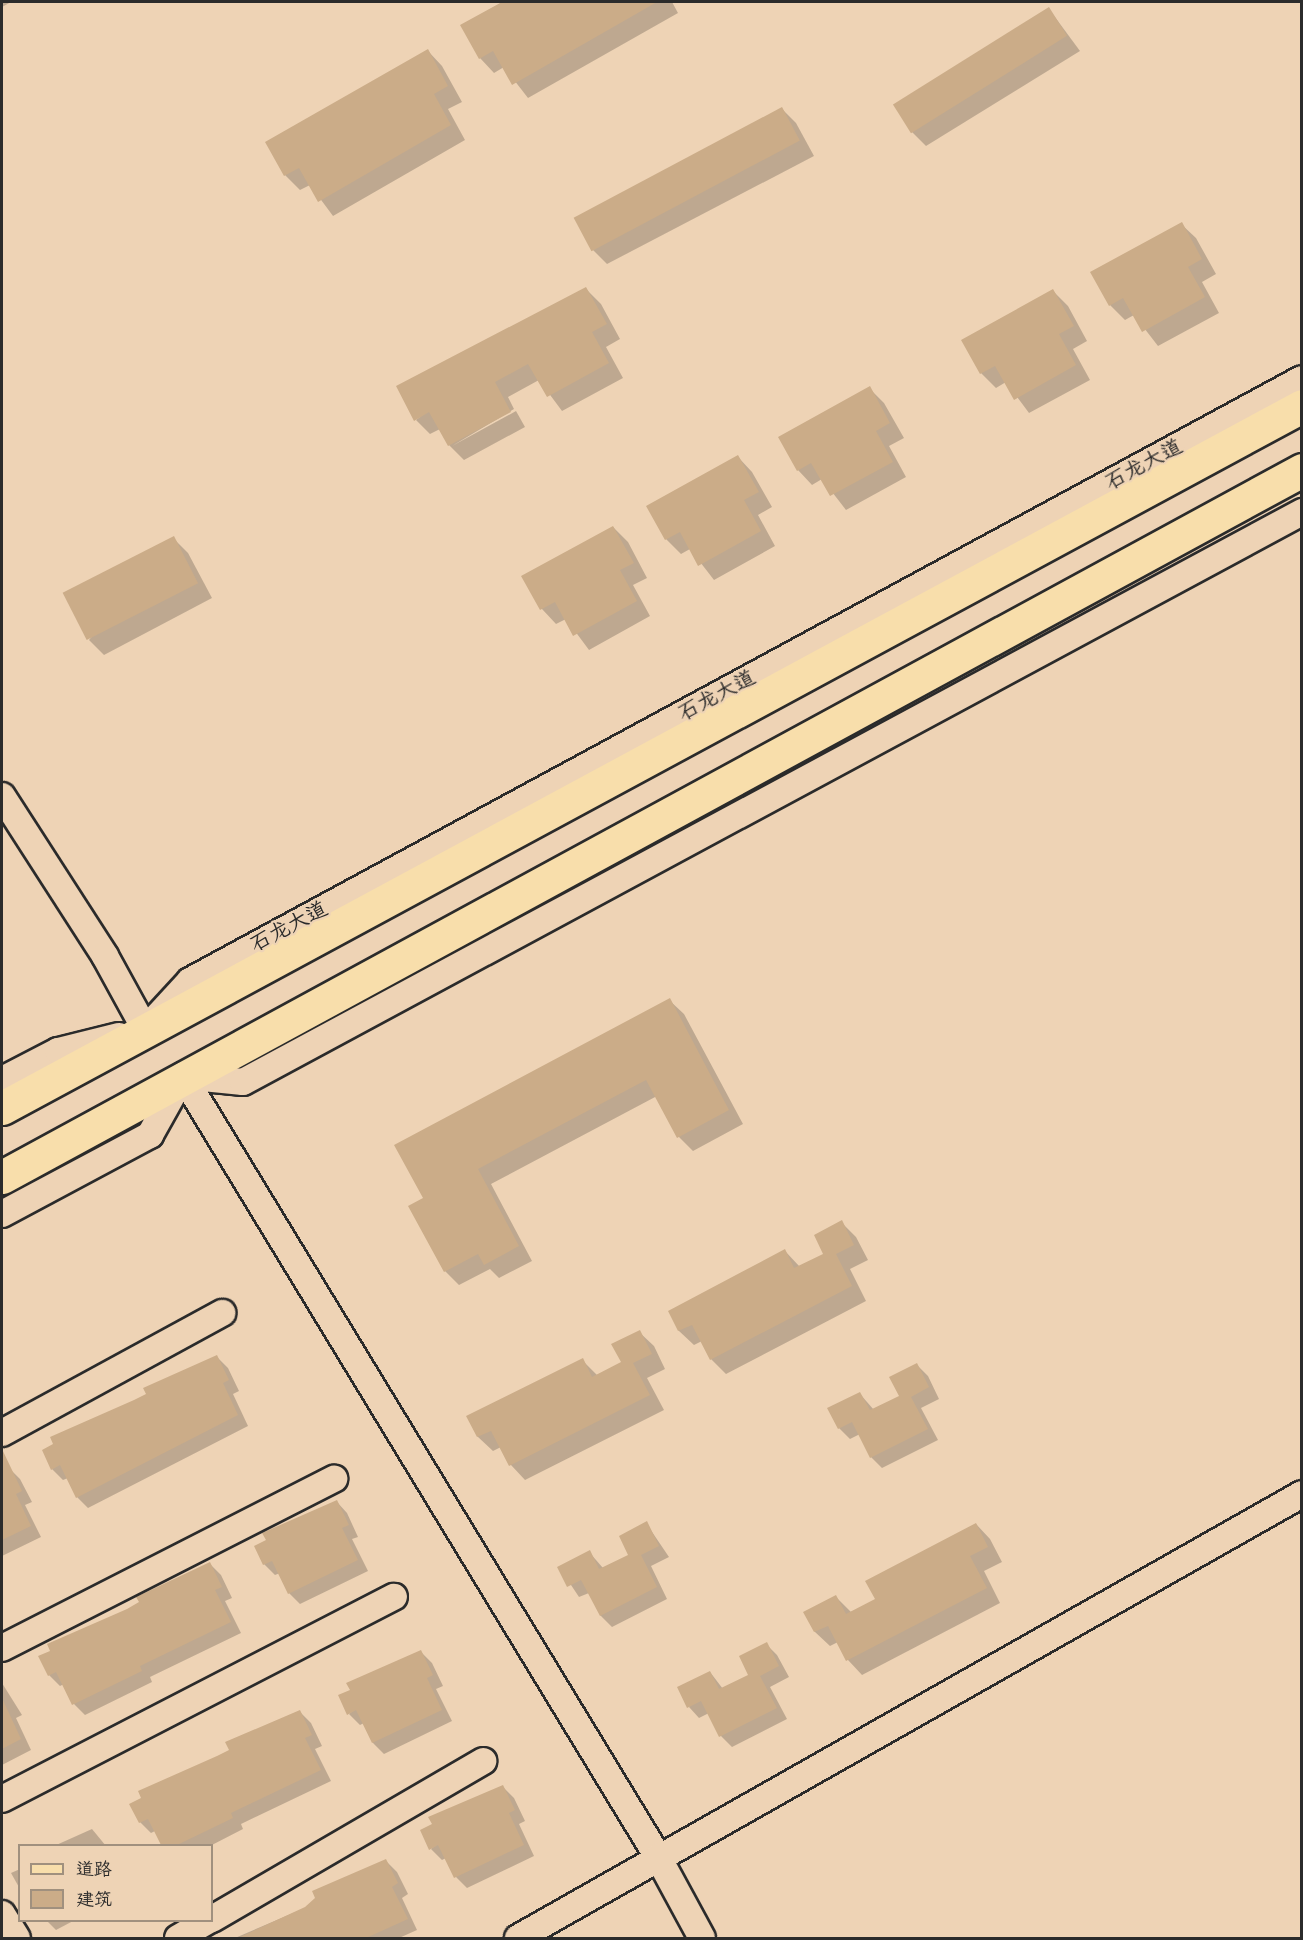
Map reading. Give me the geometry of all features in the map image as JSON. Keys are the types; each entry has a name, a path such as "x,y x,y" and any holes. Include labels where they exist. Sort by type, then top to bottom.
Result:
{"main road":[{"name":"石龙大道","path":"2,1108 1302,406"},
{"path":"2,1177 183,1076 1302,470"}],"street":[{"name":"石龙大道","path":"2,1080 58,1051 145,1029 190,981 1302,380"},
{"path":"183,1076 243,1082 1302,512"},
{"path":"2,796 105,956 145,1029"},
{"path":"2,1214 150,1135 183,1076"},
{"path":"183,1076 658,1857 702,1938"},
{"path":"2,1433 222,1313"},
{"path":"2,1648 334,1479"},
{"path":"518,1938 1302,1494"},
{"path":"2,1799 394,1597"},
{"path":"213,1918 483,1761"},
{"path":"2,1914 17,1938"},
{"path":"177,1938 206,1922"}],"building":[{"path":"502,2 657,2 512,85 493,51 479,59 460,25"},
{"path":"1049,7 1067,36 911,133 893,105"},
{"path":"428,49 448,86 434,94 451,125 318,202 299,168 284,176 265,142"},
{"path":"782,107 800,141 591,251 574,218"},
{"path":"1182,222 1202,259 1188,267 1205,297 1142,332 1123,298 1109,306 1090,272"},
{"path":"586,287 607,324 592,332 609,363 547,397 528,364 495,382 511,412 448,446 429,412 414,421 396,386"},
{"path":"1053,289 1074,326 1059,334 1076,365 1014,400 995,366 980,374 961,340"},
{"path":"870,386 890,423 876,431 893,462 830,496 811,463 797,471 778,437"},
{"path":"738,455 759,492 744,500 761,531 698,566 680,532 665,540 646,506"},
{"path":"613,526 634,563 620,570 637,601 573,636 555,602 540,610 521,576"},
{"path":"174,536 198,583 87,640 63,593"},
{"path":"670,998 729,1110 677,1138 646,1080 478,1169 519,1246 484,1265 478,1254 444,1272 408,1206 423,1198 394,1145"},
{"path":"842,1220 854,1245 836,1254 852,1286 710,1360 692,1325 678,1331 668,1311 785,1249 794,1268 823,1254 814,1235"},
{"path":"640,1330 652,1354 633,1363 650,1395 509,1466 491,1431 477,1437 466,1416 583,1358 592,1377 621,1362 611,1344"},
{"path":"217,1355 229,1380 223,1383 238,1415 76,1498 60,1465 51,1470 42,1450 53,1444 50,1437 134,1400 146,1394 143,1388"},
{"path":"917,1363 929,1387 911,1397 928,1429 870,1458 852,1422 838,1429 827,1408 860,1392 870,1410 899,1396 889,1377"},
{"path":"2,1449 22,1491 16,1494 31,1526 2,1540"},
{"path":"337,1500 349,1525 342,1528 358,1560 288,1594 272,1561 263,1565 254,1546 266,1540 262,1533"},
{"path":"647,1521 659,1546 641,1555 657,1587 600,1616 581,1580 567,1587 557,1567 590,1550 599,1569 628,1555 619,1536"},
{"path":"976,1523 988,1547 970,1556 987,1588 846,1661 828,1626 814,1632 803,1612 836,1595 846,1614 875,1599 865,1581"},
{"path":"210,1562 222,1587 215,1590 231,1622 140,1666 142,1671 72,1705 56,1672 48,1676 38,1656 50,1651 47,1644 127,1609 139,1602 136,1597"},
{"path":"767,1642 779,1666 760,1676 777,1708 719,1737 701,1701 687,1708 677,1687 710,1671 719,1689 748,1675 739,1656"},
{"path":"421,1650 433,1675 427,1678 442,1710 372,1743 356,1710 347,1715 338,1695 350,1690 346,1683"},
{"path":"2,1698 21,1739 2,1749"},
{"path":"300,1710 312,1735 305,1738 321,1770 231,1813 233,1818 179,1844 160,1844 148,1819 139,1823 129,1804 141,1798 138,1791 229,1750 225,1742"},
{"path":"503,1785 515,1810 509,1813 524,1845 454,1878 438,1845 429,1850 420,1830 432,1824 428,1817"},
{"path":"386,1859 398,1883 392,1887 408,1919 366,1938 238,1938 305,1907 315,1898 312,1891"}]}
